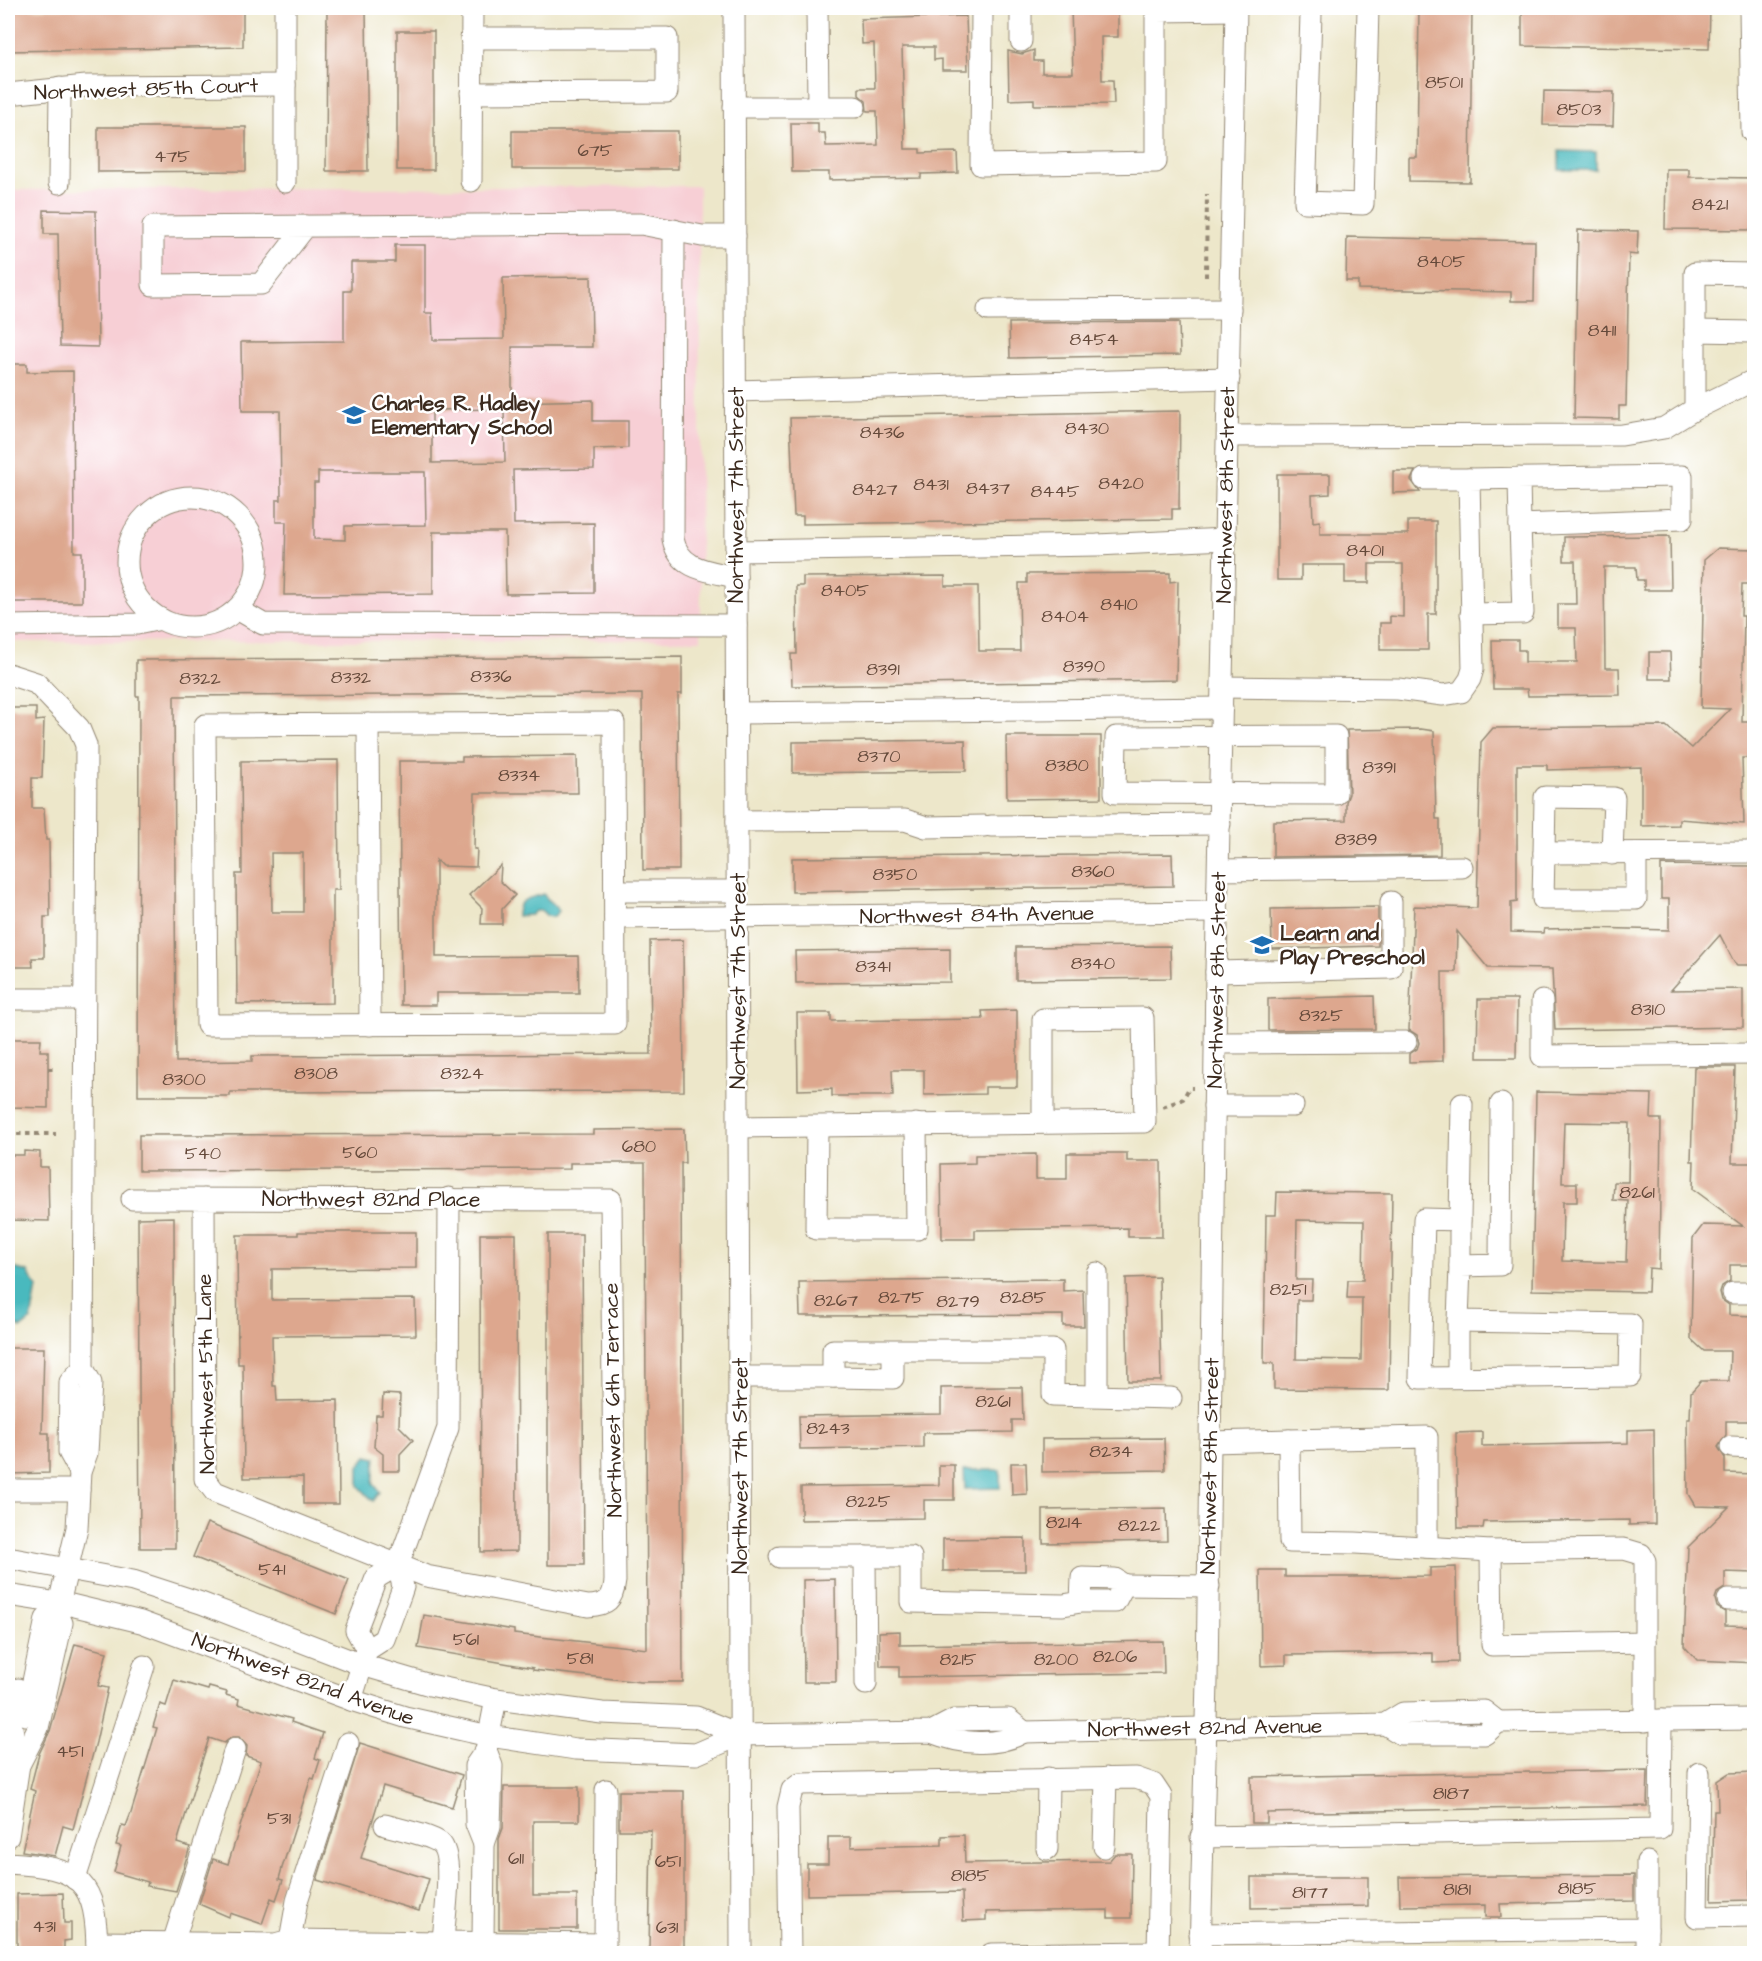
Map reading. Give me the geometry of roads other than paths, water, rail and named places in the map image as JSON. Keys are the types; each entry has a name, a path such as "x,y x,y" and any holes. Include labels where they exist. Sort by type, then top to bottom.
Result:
{"street":[{"path":"285,8 285,182"},
{"path":"471,181 472,8"},
{"name":"Northwest 7th Street","path":"734,8 741,1953"},
{"path":"817,8 818,106"},
{"path":"982,8 981,165 1156,162 1156,11 1236,9"},
{"path":"1021,8 1021,41"},
{"path":"1311,14 1305,202 1363,204 1368,8"},
{"path":"1750,8 1752,132 1755,132"},
{"name":"Northwest 8th Street","path":"1200,1943 1209,1586 1216,972 1236,9"},
{"path":"471,38 667,38 667,92 471,93"},
{"name":"Northwest 85th Court","path":"8,94 60,88 285,85"},
{"path":"59,183 60,88"},
{"path":"734,106 855,108"},
{"path":"306,226 261,284 153,285 153,227 306,226 641,224 702,236 735,236"},
{"path":"674,230 675,548 689,565 736,577"},
{"path":"1695,409 1695,273 1755,274"},
{"path":"988,310 1230,309"},
{"path":"1695,331 1755,332"},
{"path":"735,392 1229,378"},
{"path":"1228,436 1622,435 1664,428 1695,409 1755,380"},
{"path":"1424,479 1682,476 1682,519 1520,525"},
{"path":"1471,614 1523,613 1519,478"},
{"path":"737,713 1398,689 1443,695 1461,692 1470,679 1473,669 1468,479"},
{"path":"184,498 216,502 242,520 251,534 256,550 255,574 247,596 237,609 209,625 177,625 161,619 138,597 129,574 129,550 142,520 154,509 184,498"},
{"path":"736,551 1096,545 1226,539"},
{"path":"237,609 263,624 736,625"},
{"path":"8,626 137,624 161,619"},
{"path":"8,674 36,683 84,737 83,1368 91,1383 87,1453 80,1481 77,1528 58,1607 46,1619 8,1837"},
{"path":"614,723 615,1024 207,1025 205,725 368,724 614,723"},
{"path":"368,724 370,1025"},
{"path":"1336,736 1336,794 1115,794 1116,737 1222,737 1336,736"},
{"path":"1612,854 1614,798 1545,797 1543,899 1636,899 1636,854"},
{"path":"737,821 905,820 926,827 1220,824"},
{"path":"1544,854 1755,852"},
{"path":"1219,870 1462,867"},
{"path":"615,891 737,891"},
{"path":"1216,972 1391,968 1390,902"},
{"name":"Northwest 84th Avenue","path":"615,918 1218,912"},
{"path":"8,999 84,999"},
{"path":"1542,1000 1542,1056 1755,1054"},
{"path":"739,1127 1043,1122 1149,1115 1143,1018 1042,1019 1043,1122"},
{"path":"1215,1043 1406,1042"},
{"path":"1458,1377 1462,1104"},
{"path":"1460,1266 1500,1265 1501,1104"},
{"path":"1214,1106 1293,1106"},
{"path":"817,1127 816,1229 917,1229 916,1124"},
{"path":"351,1700 364,1657 384,1639 399,1599 403,1587 398,1565 448,1428 449,1198"},
{"name":"Northwest 82nd Place","path":"132,1199 611,1200"},
{"name":"Northwest 5th Lane","path":"204,1199 205,1470 210,1488 398,1565"},
{"name":"Northwest 6th Terrace","path":"398,1565 426,1576 588,1606 605,1604 610,1600 615,1581 611,1200"},
{"path":"1458,1321 1631,1324 1630,1376 1420,1378 1424,1219 1460,1220"},
{"path":"1097,1273 1097,1395"},
{"path":"1733,1293 1755,1293"},
{"path":"740,1377 893,1378 893,1351 1053,1350 1053,1395 1171,1398"},
{"path":"1211,1442 1427,1437 1427,1546"},
{"path":"1201,1837 1660,1829 1653,1720 1644,1670 1645,1561 1641,1554 1624,1549 1491,1551 1427,1546 1290,1542 1289,1440"},
{"path":"1731,1447 1755,1448"},
{"path":"8,1490 80,1481"},
{"path":"1491,1551 1492,1645 1645,1642"},
{"path":"780,1557 911,1557 911,1602 1063,1605 1081,1602 1115,1602 1124,1585 1209,1586"},
{"path":"866,1557 866,1684"},
{"name":"Northwest 82nd Avenue","path":"8,1558 67,1567 170,1592 364,1657 430,1685 496,1699 602,1713 696,1717 740,1735"},
{"path":"364,1657 356,1630 376,1578 398,1565"},
{"name":"Northwest 82nd Avenue","path":"8,1595 58,1607 106,1613 174,1633 351,1700 488,1743 696,1754 740,1735 931,1732 956,1742 1008,1741 1024,1732 1385,1724 1401,1734 1485,1734 1498,1722 1755,1719"},
{"path":"1728,1600 1755,1600"},
{"path":"75,1879 144,1666"},
{"path":"483,1941 484,1844 490,1827 483,1798 492,1766 488,1743 496,1699"},
{"path":"290,1940 297,1901 348,1743"},
{"path":"173,1943 235,1749"},
{"path":"1699,1773 1697,1917 1755,1916"},
{"path":"1047,1849 1048,1778"},
{"path":"790,1953 788,1808 792,1790 800,1784 1048,1778 1146,1780 1153,1784 1161,1796 1158,1953 991,1953"},
{"path":"1104,1847 1106,1778"},
{"path":"8,1863 45,1866 75,1879 90,1893 94,1903 97,1948 173,1943 275,1944 290,1940 483,1941 593,1948 605,1944 606,1790"},
{"path":"386,1825 435,1840 445,1851 447,1873 443,1941"},
{"path":"1647,1862 1647,1953"},
{"path":"1200,1943 1647,1929"}],"water":[{"path":"1559,151 1596,152 1596,170 1559,170"},
{"path":"543,894 559,911 553,917 547,916 542,911 517,916 519,905 522,902"},
{"path":"13,1268 28,1272 37,1288 31,1320 21,1328 8,1321 8,1272"},
{"path":"367,1456 376,1458 373,1483 380,1492 373,1501 359,1486 359,1466"},
{"path":"964,1470 1000,1470 1000,1488 965,1489"}],"place":[{"name":"Charles R. Hadley Elementary School","path":"354,415"},
{"name":"Learn and Play Preschool","path":"1262,945"}]}
